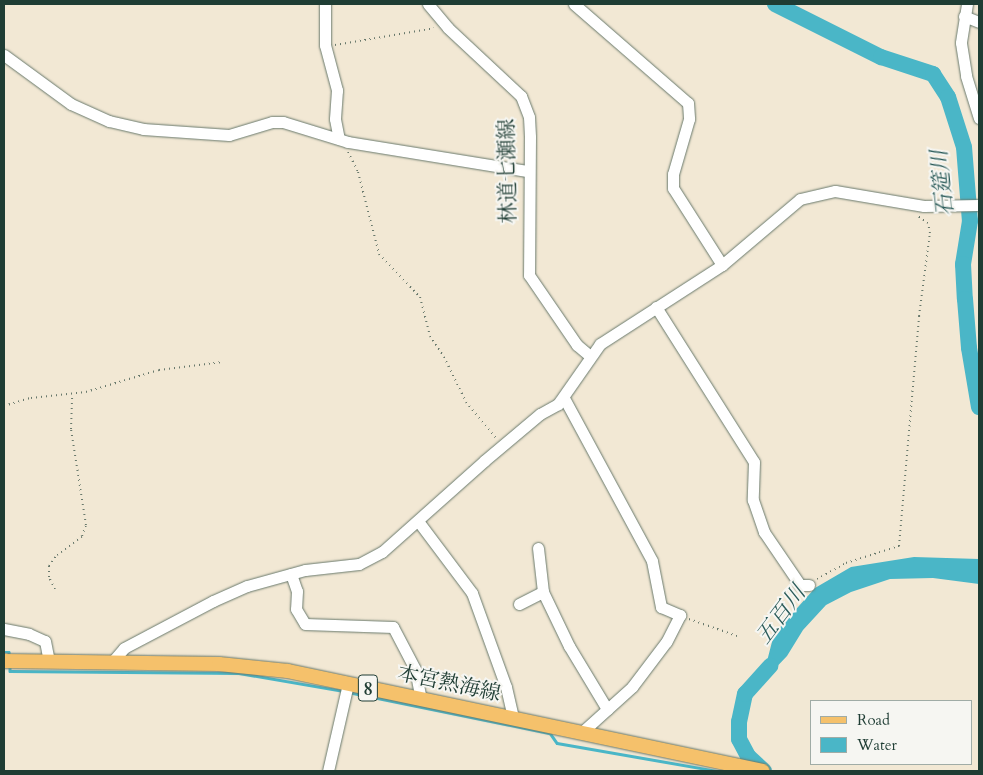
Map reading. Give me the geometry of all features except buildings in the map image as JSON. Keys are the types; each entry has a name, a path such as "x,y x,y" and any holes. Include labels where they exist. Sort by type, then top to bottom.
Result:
{"main road":[{"name":"本宮熱海線","path":"4,661 251,666 348,684 763,771"}],"street":[{"path":"325,4 326,45 337,90 335,119 342,140"},
{"name":"林道七瀬線","path":"428,4 445,24 521,96 528,117 527,249 531,281 548,307 566,326 576,345 590,356"},
{"path":"574,4 688,103 689,119 673,174 672,188 722,265"},
{"path":"966,4 961,43 966,76 979,118"},
{"path":"964,16 979,22"},
{"path":"4,55 71,104 109,121 168,133 221,135 279,122 342,140 528,171"},
{"path":"112,662 124,648 213,601 291,574 367,562 418,521 503,445 564,398 590,356 609,336 722,265 786,207 809,196 841,191 906,204 939,206 979,205"},
{"path":"656,307 754,462 753,500 764,532 800,585 809,585"},
{"path":"564,398 652,560 658,583 658,601 661,607 680,615 666,642 641,676 582,732"},
{"path":"418,521 472,593 502,674 513,718"},
{"path":"538,548 543,592 569,646 608,709"},
{"path":"291,574 296,591 296,609 305,624 393,628 414,669 421,699"},
{"path":"519,604 543,592"},
{"path":"4,629 29,634 45,641 49,661"},
{"path":"328,771 348,684"}],"path":[{"path":"326,45 445,24"},
{"path":"342,140 358,172 379,254 420,297 427,330 466,402 478,421 503,445"},
{"path":"809,585 839,566 895,550 900,543 918,316 930,233 928,223 908,209 906,204"},
{"path":"4,406 31,398 72,394 159,370 223,362"},
{"path":"55,589 49,576 49,566 57,555 82,536 86,525 71,430 72,394"},
{"path":"680,615 737,636"}],"water":[{"path":"914,557 979,559 979,584 933,578 890,579 851,592 826,605 803,630 787,656 767,677 755,683 765,669 774,634 815,588 851,567"}],"waterway":[{"name":"石筵川","path":"775,4 881,57 933,74 948,97 964,147 970,221 963,264 965,299 969,348 979,407"},
{"path":"4,652 9,652 9,656"},
{"path":"10,666 10,671 239,673 343,691"},
{"name":"五百川","path":"764,771 748,756 739,739 739,722 745,694 770,666"},
{"path":"348,692 550,733 557,743 718,771"}]}
